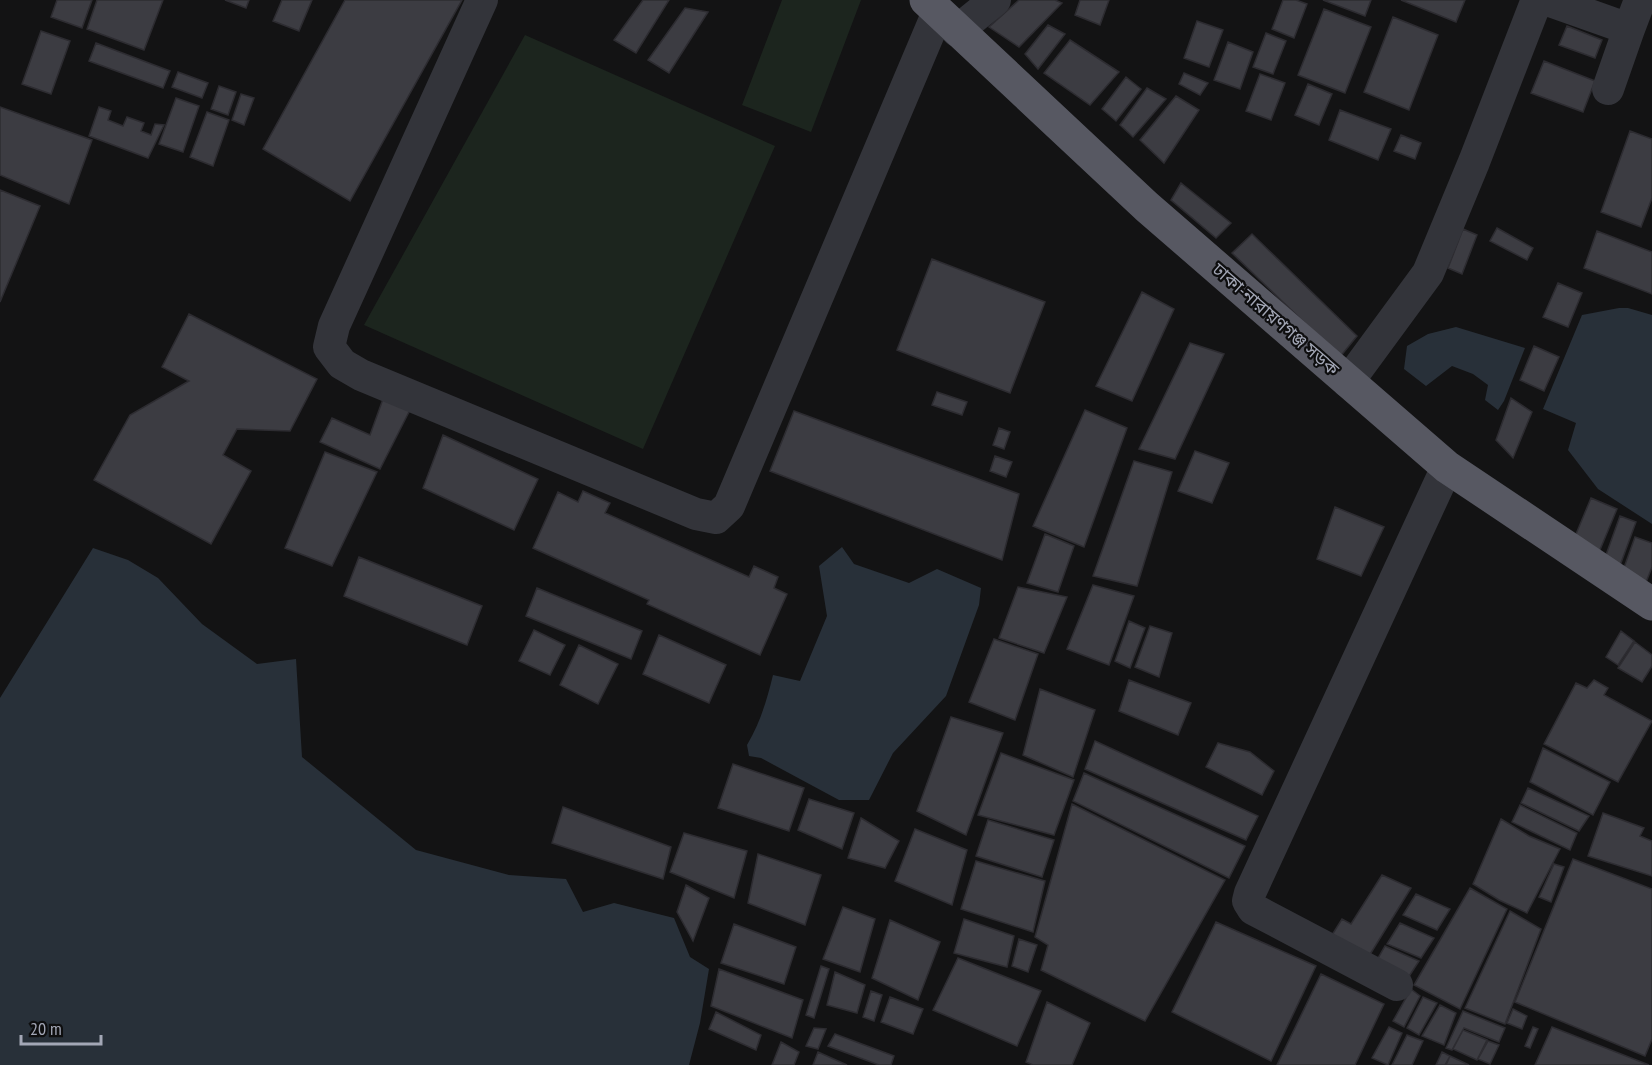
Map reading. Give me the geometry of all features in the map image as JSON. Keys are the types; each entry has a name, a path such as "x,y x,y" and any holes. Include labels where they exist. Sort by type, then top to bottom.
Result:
{"highway":[{"name":"ঢাকা-নারায়ণগঞ্জ সড়ক","path":"941,14 1147,207 1447,467 1638,597 1652,604"}],"street":[{"path":"482,0 334,326 329,347 342,364 361,375 696,514 716,518 729,506 941,14 995,0"},
{"path":"1348,382 1428,273 1536,2 1546,0 1629,29"},
{"path":"1608,89 1640,0"},
{"path":"1397,985 1252,909 1248,902 1250,893 1447,467"}],"shaded area":[{"path":"782,0 861,0 811,132 742,105"},
{"path":"525,35 775,146 643,449 364,325"},
{"path":"1628,308 1652,315 1652,524 1598,489 1568,450 1576,423 1543,409 1582,315"},
{"path":"1456,327 1525,348 1504,401 1498,410 1485,400 1488,385 1473,374 1452,366 1426,386 1404,369 1407,346 1428,334"},
{"path":"842,547 854,564 909,583 937,569 981,588 979,605 946,696 893,753 869,800 839,800 761,758 749,756 747,745 763,711 773,675 800,681 827,616 819,566"},
{"path":"93,548 128,560 158,578 202,624 257,664 296,659 302,757 416,850 509,875 566,879 583,912 614,903 674,918 690,957 709,969 700,1023 689,1065 0,1065 0,698"}],"building":[{"path":"57,0 92,0 82,28 51,17"},
{"path":"97,0 163,0 144,50 87,29"},
{"path":"225,0 249,0 246,8"},
{"path":"282,0 312,0 299,31 273,21"},
{"path":"345,0 462,0 350,201 263,149"},
{"path":"643,0 669,0 636,53 614,40"},
{"path":"1019,0 1055,0 1062,3 1019,47 989,27"},
{"path":"1080,0 1109,0 1100,25 1075,15"},
{"path":"1283,0 1296,0 1307,4 1294,38 1272,29"},
{"path":"1323,0 1371,0 1365,16"},
{"path":"1401,0 1465,0 1456,22"},
{"path":"685,8 708,12 669,73 648,60"},
{"path":"1324,9 1371,27 1345,93 1298,75"},
{"path":"1393,17 1438,35 1409,110 1364,92"},
{"path":"1197,21 1223,30 1209,67 1184,58"},
{"path":"1048,25 1065,34 1038,69 1025,54"},
{"path":"1567,26 1602,40 1595,58 1559,45"},
{"path":"41,31 70,41 51,94 22,84"},
{"path":"1266,33 1286,41 1273,74 1253,67"},
{"path":"1070,40 1119,72 1090,105 1044,73"},
{"path":"1228,42 1253,52 1240,89 1214,80"},
{"path":"96,43 170,71 163,88 89,61"},
{"path":"1544,61 1595,81 1583,112 1531,93"},
{"path":"178,72 208,83 202,98 172,87"},
{"path":"1184,73 1208,83 1200,95 1179,84"},
{"path":"1260,74 1285,83 1271,120 1246,111"},
{"path":"1126,77 1141,89 1116,121 1102,109"},
{"path":"1308,84 1332,94 1319,125 1295,115"},
{"path":"219,86 236,92 228,115 211,109"},
{"path":"1147,88 1166,99 1133,137 1120,125"},
{"path":"241,94 254,98 244,125 232,120"},
{"path":"1176,96 1199,110 1164,163 1140,140"},
{"path":"176,98 199,106 183,152 159,144"},
{"path":"0,107 92,140 69,204 0,175"},
{"path":"99,107 111,111 108,120 123,126 127,117 144,123 141,131 151,135 155,124 164,125 148,158 89,136"},
{"path":"1340,110 1391,129 1378,160 1329,140"},
{"path":"207,112 229,120 213,166 190,157"},
{"path":"1630,131 1652,139 1652,198 1641,227 1601,212"},
{"path":"1401,135 1421,143 1415,159 1394,151"},
{"path":"1181,183 1231,223 1216,238 1171,200"},
{"path":"0,190 40,206 0,302"},
{"path":"1497,228 1533,248 1527,260 1490,241"},
{"path":"1463,229 1477,235 1462,274 1448,268"},
{"path":"1597,231 1652,252 1652,294 1584,268"},
{"path":"1252,234 1357,336 1340,357 1232,253"},
{"path":"932,259 1045,302 1010,393 897,350"},
{"path":"1558,283 1582,293 1568,327 1543,317"},
{"path":"1142,292 1174,309 1132,401 1096,386"},
{"path":"189,314 317,379 290,431 237,429 223,455 251,471 211,544 94,480 130,415 189,381 162,367"},
{"path":"1190,343 1224,354 1175,459 1139,449"},
{"path":"1534,346 1559,357 1544,391 1520,380"},
{"path":"937,392 967,402 962,415 932,405"},
{"path":"1511,398 1532,412 1513,458 1496,440"},
{"path":"383,399 410,410 380,469 320,442 332,418 370,435"},
{"path":"1085,410 1127,428 1084,547 1033,526"},
{"path":"794,411 1019,494 1002,560 770,471"},
{"path":"999,428 1010,432 1004,449 993,445"},
{"path":"443,435 538,479 514,530 423,488"},
{"path":"1195,451 1229,463 1212,503 1178,491"},
{"path":"325,452 377,472 332,566 285,548"},
{"path":"995,456 1012,462 1006,477 990,471"},
{"path":"1134,461 1172,472 1137,586 1093,576"},
{"path":"583,491 610,503 605,513 749,577 754,566 778,577 774,588 787,594 760,655 647,604 649,600 533,548 558,492 578,502"},
{"path":"1591,498 1617,509 1597,557 1571,546"},
{"path":"1335,507 1384,527 1361,576 1317,559"},
{"path":"1620,516 1636,522 1618,571 1602,566"},
{"path":"1045,534 1074,546 1058,592 1027,583"},
{"path":"1635,537 1652,543 1652,567 1645,585 1621,576"},
{"path":"359,557 482,606 467,645 344,596"},
{"path":"1093,585 1134,596 1109,665 1067,649"},
{"path":"1018,587 1067,597 1044,653 999,638"},
{"path":"537,588 642,631 631,659 526,616"},
{"path":"1129,621 1145,628 1130,668 1115,661"},
{"path":"1150,626 1172,633 1159,677 1135,667"},
{"path":"534,630 565,645 550,675 519,661"},
{"path":"1621,631 1634,641 1618,665 1606,657"},
{"path":"659,635 726,665 709,703 643,674"},
{"path":"994,639 1038,654 1015,720 969,702"},
{"path":"1635,642 1652,655 1652,666 1642,682 1618,668"},
{"path":"579,645 618,664 598,704 560,685"},
{"path":"1129,680 1191,703 1178,735 1119,711"},
{"path":"1594,680 1608,688 1604,695 1652,721 1618,782 1544,744 1576,683 1587,688"},
{"path":"1040,689 1095,710 1073,777 1023,755"},
{"path":"951,717 1003,733 966,835 917,811"},
{"path":"1095,741 1258,816 1246,840 1085,769"},
{"path":"1218,743 1250,752 1274,771 1262,795 1206,767"},
{"path":"1543,748 1610,782 1593,815 1530,782"},
{"path":"1001,753 1074,780 1054,835 978,815"},
{"path":"733,764 804,788 789,831 718,808"},
{"path":"1084,773 1245,846 1229,878 1073,801"},
{"path":"1528,788 1589,816 1579,831 1521,803"},
{"path":"809,799 854,813 842,849 798,830"},
{"path":"1072,804 1225,880 1145,1021 1041,970 1048,945 1035,937"},
{"path":"1520,805 1577,833 1570,850 1512,822"},
{"path":"563,807 671,847 663,879 552,843"},
{"path":"1603,813 1644,828 1640,836 1652,841 1652,876 1588,856"},
{"path":"861,818 899,841 885,868 848,858"},
{"path":"1501,819 1529,836 1560,849 1527,913 1473,884"},
{"path":"988,820 1054,840 1042,877 976,856"},
{"path":"915,829 967,850 952,905 895,881"},
{"path":"684,833 747,851 734,898 670,872"},
{"path":"758,854 821,875 805,925 748,903"},
{"path":"1573,859 1652,889 1652,1039 1645,1056 1515,1002"},
{"path":"976,861 1045,881 1033,932 961,909"},
{"path":"1554,864 1564,867 1551,902 1539,897"},
{"path":"1382,875 1411,888 1366,961 1327,943 1342,919 1351,924"},
{"path":"686,885 709,898 693,941 677,912"},
{"path":"1470,888 1507,909 1460,1009 1414,985"},
{"path":"1416,894 1450,909 1437,930 1403,915"},
{"path":"843,907 875,919 860,972 823,959"},
{"path":"1510,911 1541,929 1505,1024 1465,1008"},
{"path":"964,919 1014,936 1007,967 954,953"},
{"path":"890,920 940,942 918,1000 872,978"},
{"path":"1216,922 1316,966 1271,1061 1172,1012"},
{"path":"1400,923 1434,938 1421,958 1387,944"},
{"path":"734,924 796,947 784,984 721,963"},
{"path":"1019,939 1037,945 1028,972 1012,966"},
{"path":"1385,946 1419,961 1406,981 1373,967"},
{"path":"958,958 1041,991 1017,1046 933,1010"},
{"path":"821,966 829,969 814,1018 806,1015"},
{"path":"719,969 803,1000 792,1038 711,1006"},
{"path":"835,972 865,985 857,1013 827,1005"},
{"path":"1321,974 1384,1004 1355,1065 1277,1065"},
{"path":"1411,989 1420,996 1404,1027 1393,1021"},
{"path":"871,991 882,995 874,1021 863,1017"},
{"path":"890,997 923,1009 913,1034 881,1022"},
{"path":"1423,997 1437,1003 1419,1035 1407,1028"},
{"path":"1047,1002 1090,1023 1072,1065 1033,1065 1026,1062"},
{"path":"1440,1005 1456,1013 1444,1045 1422,1036"},
{"path":"1513,1009 1527,1016 1522,1029 1507,1023"},
{"path":"1463,1011 1505,1028 1499,1042 1464,1028 1452,1050 1446,1048"},
{"path":"716,1012 761,1035 756,1050 709,1029"},
{"path":"1389,1027 1402,1033 1388,1065 1372,1058"},
{"path":"1533,1027 1538,1029 1530,1048 1525,1046"},
{"path":"1552,1027 1649,1065 1535,1065"},
{"path":"814,1028 826,1029 818,1049 806,1046"},
{"path":"1463,1030 1487,1040 1477,1060 1453,1049"},
{"path":"835,1034 894,1056 891,1065 879,1065 828,1046"},
{"path":"1407,1035 1423,1041 1412,1065 1392,1065"},
{"path":"1488,1041 1499,1045 1490,1064 1478,1059"},
{"path":"781,1042 799,1052 794,1065 772,1065"},
{"path":"818,1052 847,1065 813,1065"},
{"path":"1442,1052 1450,1056 1445,1065 1436,1065"},
{"path":"1450,1056 1469,1065 1446,1065"}]}
